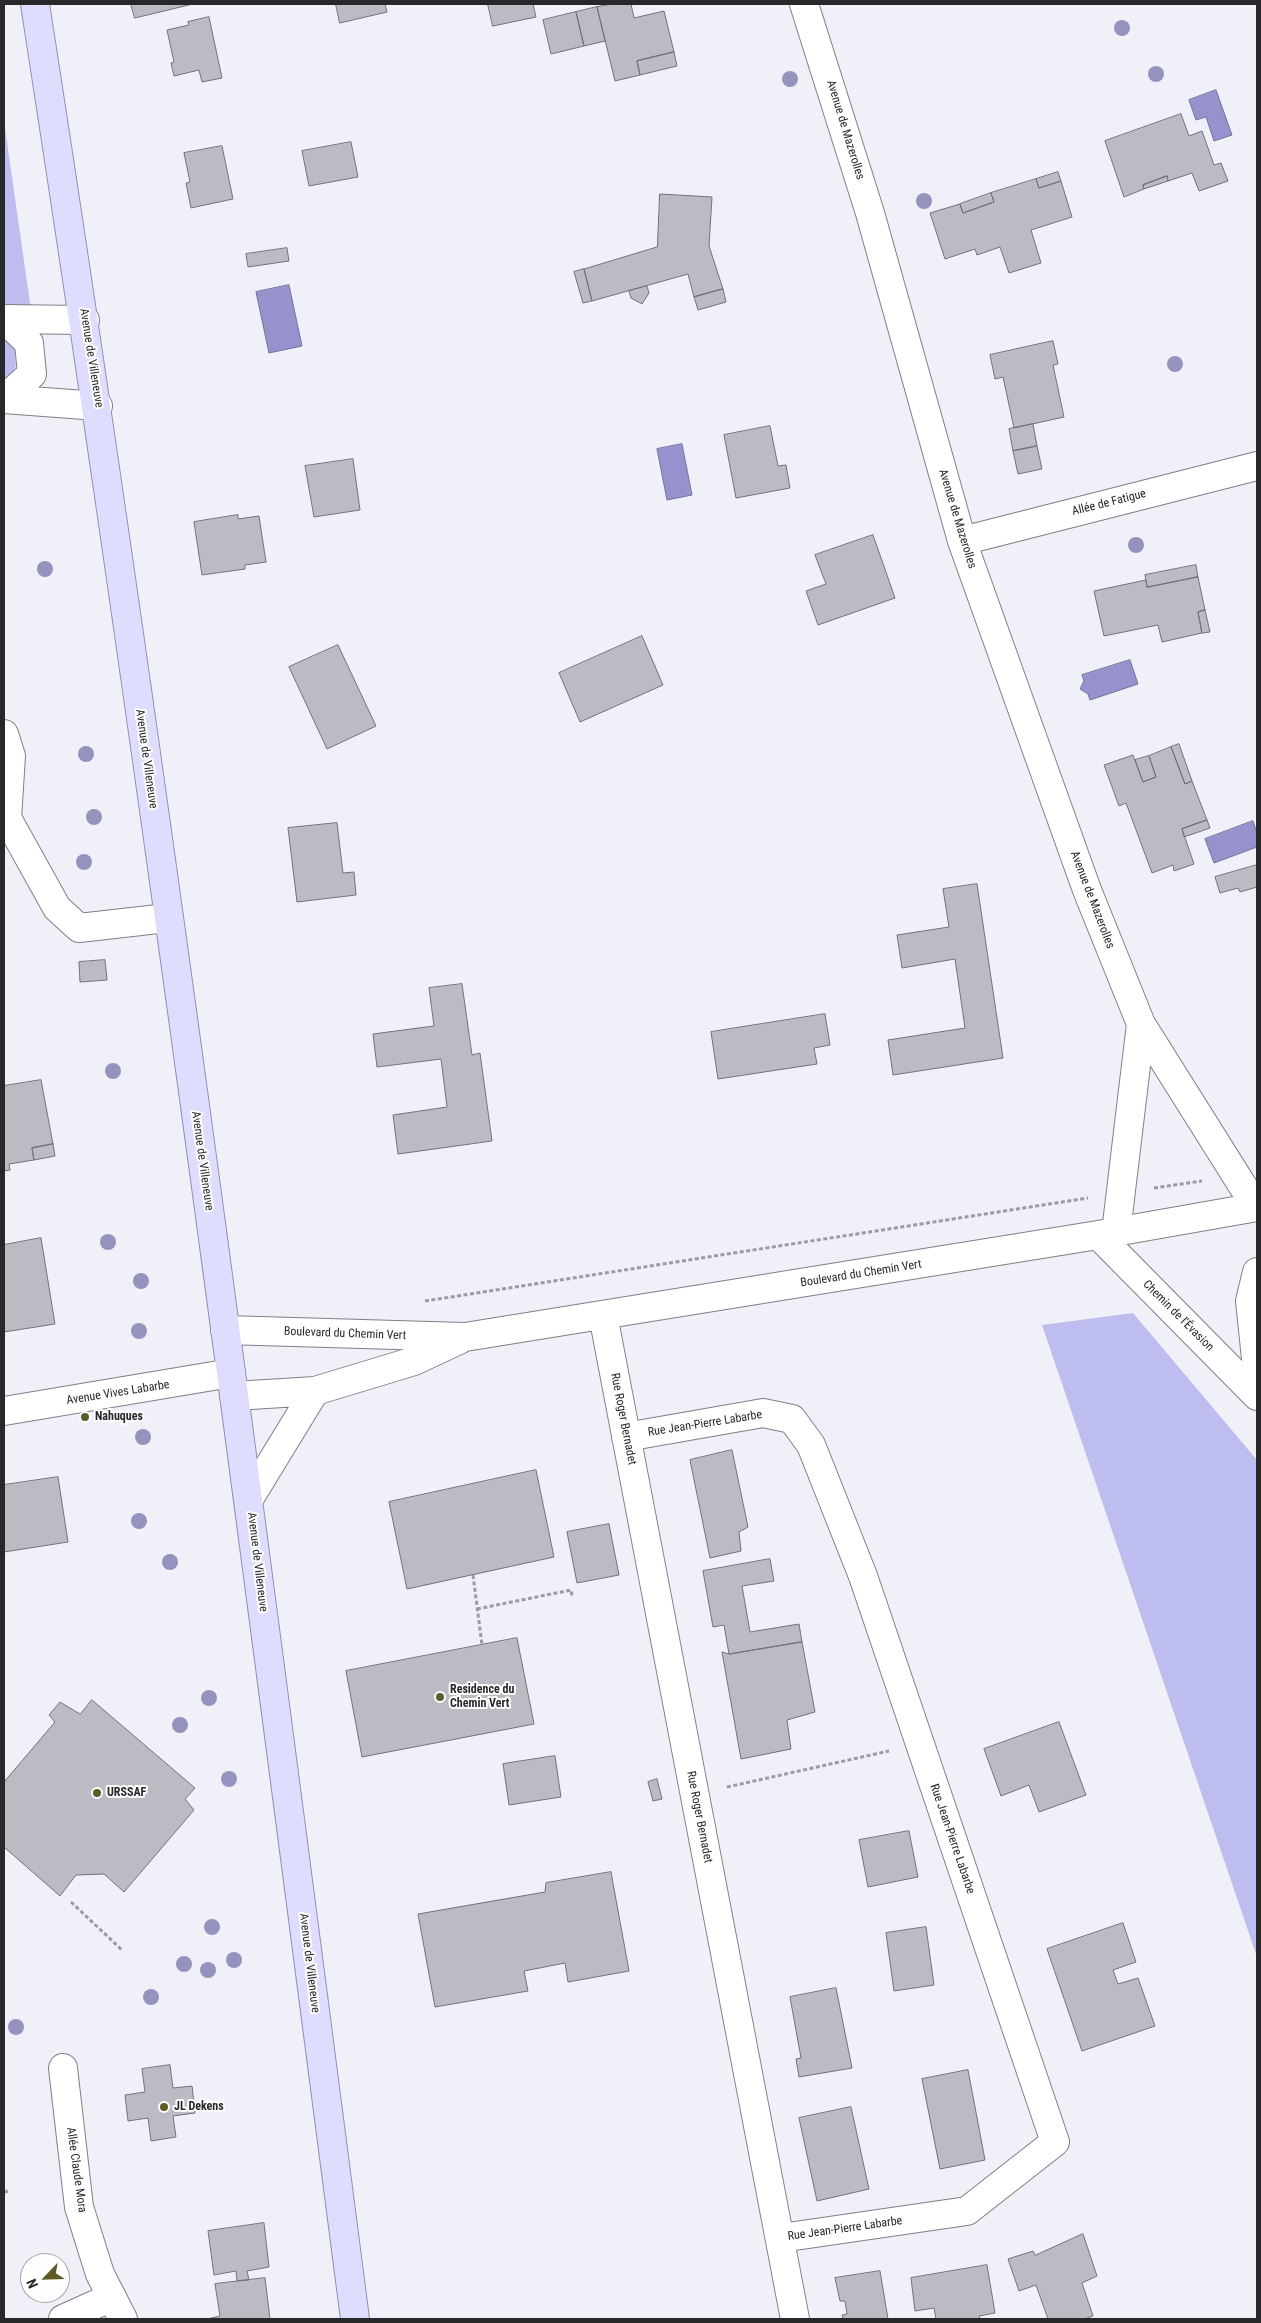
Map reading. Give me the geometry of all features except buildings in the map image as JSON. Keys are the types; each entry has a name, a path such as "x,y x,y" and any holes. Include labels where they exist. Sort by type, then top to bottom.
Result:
{"main road":[{"name":"Avenue de Villeneuve","path":"36,4 98,406 249,1499 355,2319"}],"street":[{"name":"Avenue de Mazerolles","path":"804,4 870,213 962,541 1087,890 1141,1024 1235,1176 1257,1207"},
{"path":"4,319 85,320"},
{"path":"4,319 29,343 32,374 4,399"},
{"path":"4,399 98,406"},
{"name":"Allée de Fatigue","path":"962,541 1257,466"},
{"path":"4,734 11,756 6,818 57,908 79,928 168,918"},
{"name":"Avenue de Mazerolles","path":"1107,1234 1119,1194 1141,1024"},
{"name":"Boulevard du Chemin Vert","path":"225,1330 465,1337 1107,1234 1257,1207"},
{"name":"Chemin de l'Évasion","path":"1107,1234 1257,1396"},
{"path":"1257,1272 1250,1301 1257,1368"},
{"name":"Rue Roger Bernadet","path":"603,1315 795,2319"},
{"name":"Boulevard du Chemin Vert","path":"233,1384 315,1391 414,1361 465,1337"},
{"name":"Avenue Vives Labarbe","path":"4,1412 233,1384"},
{"path":"249,1499 315,1391"},
{"name":"Rue Jean-Pierre Labarbe","path":"626,1437 763,1413 792,1419 811,1445 863,1576 1055,2142 967,2211 781,2238"},
{"name":"Allée Claude Mora","path":"63,2068 79,2207 100,2274 118,2308 63,2319"}],"path":[{"path":"419,1302 1235,1176"},
{"path":"473,1575 482,1645"},
{"path":"478,1609 571,1590 572,1596"},
{"path":"695,1795 919,1744"},
{"path":"71,1902 122,1950"},
{"path":"4,2192 10,2191"}],"shaded area":[{"path":"1216,90 1232,135 1214,141 1206,117 1196,120 1189,100"},
{"path":"4,121 31,310 4,309"},
{"path":"289,285 302,346 269,353 256,292"},
{"path":"4,334 9,338 14,348 16,366 15,378 4,383"},
{"path":"682,444 692,495 667,500 657,449"},
{"path":"1130,660 1138,684 1090,700 1088,694 1080,689 1084,681 1082,675"},
{"path":"1253,821 1257,833 1257,847 1214,863 1205,839"},
{"path":"1133,1313 1257,1460 1257,1957 1042,1325"}],"place":[{"name":"Nahuques","path":"85,1417"},
{"name":"Residence du Chemin Vert","path":"440,1697"},
{"name":"URSSAF","path":"97,1793"},
{"name":"JL Dekens","path":"164,2107"}]}
